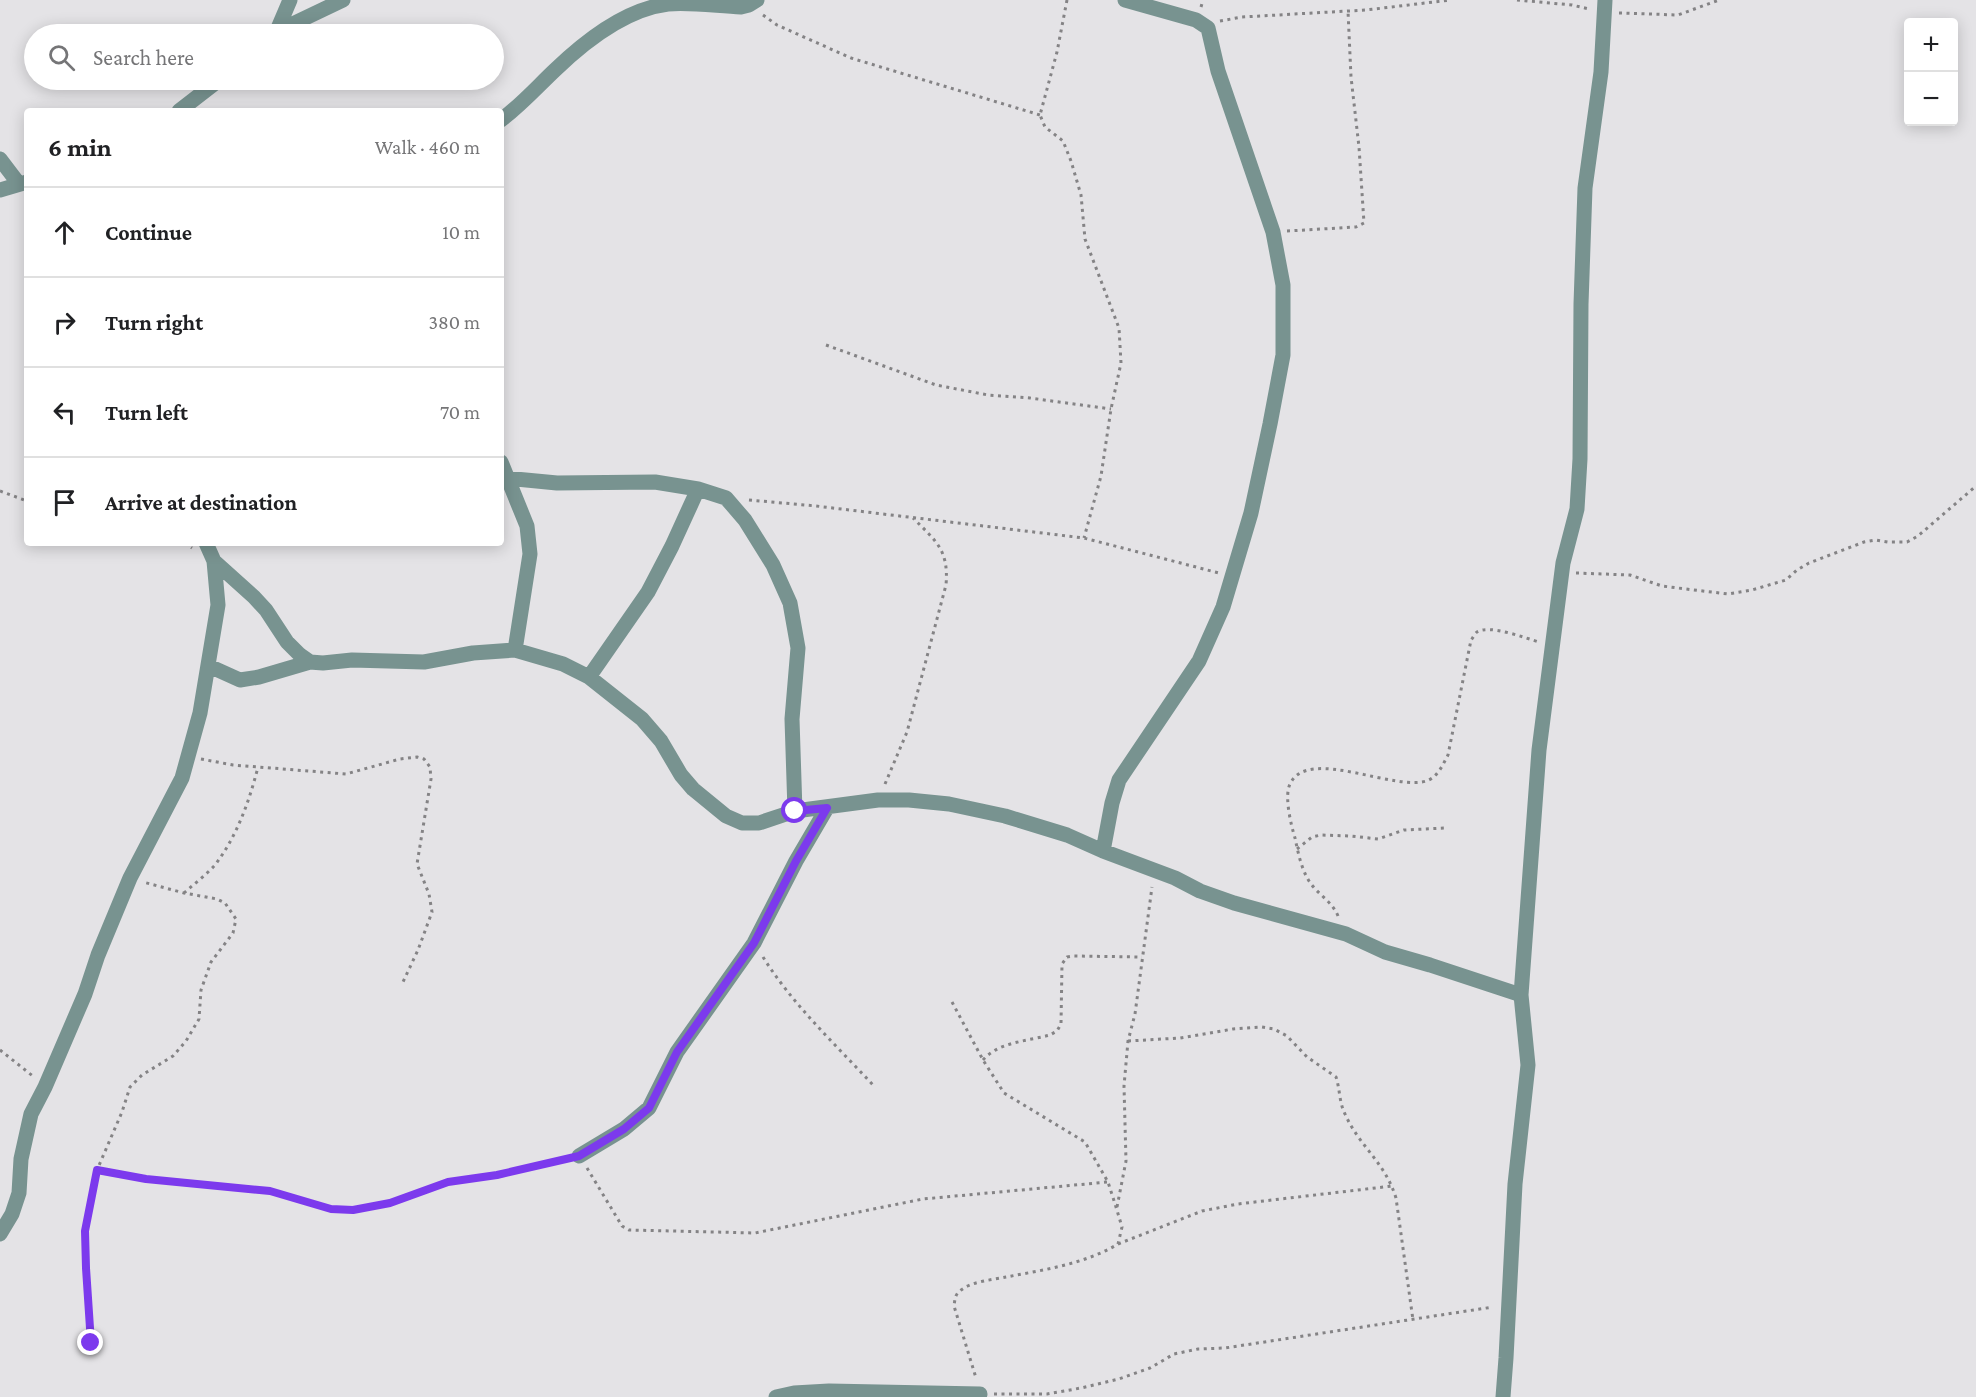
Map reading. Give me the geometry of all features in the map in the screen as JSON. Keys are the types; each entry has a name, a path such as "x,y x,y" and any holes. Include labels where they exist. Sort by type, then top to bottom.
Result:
{"street":[{"path":"280,24 290,0"},
{"path":"295,24 344,0"},
{"path":"1103,851 1119,780 1198,661 1223,607 1251,513 1283,355 1282,285 1273,232 1218,71 1208,28 1203,23 1125,0"},
{"path":"504,118 581,47 626,16 668,4 741,7 753,3"},
{"path":"1503,1397 1515,1184 1528,1065 1521,995 1539,750 1562,572 1577,509 1581,448 1581,304 1585,188 1599,90 1605,6"},
{"path":"183,108 206,90"},
{"path":"0,159 23,183 0,190"},
{"path":"504,470 527,526 530,554 515,650"},
{"path":"507,478 557,483 655,482 698,489 726,498 745,520 773,565 790,603 798,648 792,719 795,811"},
{"path":"590,677 648,592 698,489"},
{"path":"0,1234 12,1214 19,1192 24,1138 31,1114 85,994 98,955 130,878 182,778 200,713 218,605 214,561 207,546"},
{"path":"214,561 254,597 266,610 287,642 310,662"},
{"path":"209,666 240,680 268,675 310,662 352,660 424,662 473,653 515,650 563,664 590,677 642,719 661,741 687,782 708,803 726,816 742,823 759,823 795,811 878,800 949,804 1005,816 1067,835 1222,899 1346,934 1385,952 1521,995"},
{"path":"579,1156 624,1129 649,1108 677,1052 754,943 796,861 827,808"},
{"path":"776,1397 794,1393 829,1391 980,1394"}],"path":[{"path":"1067,0 1057,52 1040,115 1045,127 1063,141 1071,161 1081,195 1085,239 1119,328 1121,363 1111,409 1101,476 1084,538"},
{"path":"1203,23 1242,17 1451,0"},
{"path":"1517,0 1572,6 1605,6 1678,15 1719,0"},
{"path":"753,3 777,25 851,58 1040,115"},
{"path":"1273,232 1356,226 1364,223 1351,77 1348,10"},
{"path":"826,345 936,384 988,395 1111,409"},
{"path":"1562,572 1629,575 1662,586 1728,594 1752,590 1786,580 1809,563 1864,542 1876,540 1907,542 1918,536 1976,486"},
{"path":"0,491 24,500"},
{"path":"726,498 816,506 1084,538 1232,577"},
{"path":"878,800 907,732 946,585 947,569 944,556 934,539 913,518"},
{"path":"1346,934 1335,909 1310,882 1297,849 1287,795 1294,778 1305,771 1339,769 1411,782 1430,779 1440,771 1448,755 1472,640 1476,632 1484,629 1499,631 1553,645"},
{"path":"188,756 233,765 346,774 400,759 417,757 424,759 430,767 431,779 417,864 429,894 432,912 402,984"},
{"path":"184,893 214,866 233,836 248,805 258,767"},
{"path":"1297,849 1312,837 1322,835 1378,839 1404,830 1445,828"},
{"path":"1116,1207 1126,1161 1124,1086 1128,1041 1135,1014 1155,870"},
{"path":"91,1343 85,1231 97,1170 122,1112 130,1087 142,1075 172,1056 186,1041 199,1019 201,990 211,962 233,933 236,919 225,903 217,899 184,893 130,878"},
{"path":"754,943 794,1000 873,1085"},
{"path":"983,1060 988,1053 998,1048 1050,1035 1057,1031 1061,1024 1062,964 1067,957 1142,957"},
{"path":"952,1002 983,1060 1004,1093 1085,1142 1108,1182 1122,1227 1118,1244"},
{"path":"1128,1041 1180,1038 1233,1029 1262,1027 1274,1029 1287,1036 1307,1057 1336,1077 1344,1112 1358,1137 1384,1170 1396,1198 1413,1320"},
{"path":"0,1050 45,1087"},
{"path":"97,1170 146,1179 270,1191 331,1209 353,1210 390,1203 448,1182 497,1175 579,1156 622,1226 629,1230 755,1233 779,1230 923,1198 1108,1182"},
{"path":"1392,1186 1238,1204 1202,1211 1118,1244 1102,1253 1042,1270 974,1284 962,1289 955,1296 954,1306 980,1394 1047,1394 1081,1388 1129,1375 1150,1368 1174,1354 1198,1349 1225,1348 1509,1304"}],"route":[{"path":"91,1343 85,1231 97,1170 146,1179 270,1191 331,1209 353,1210 390,1203 448,1182 497,1175 579,1156 624,1129 649,1108 677,1052 754,943 796,861 827,808 795,811"}]}
